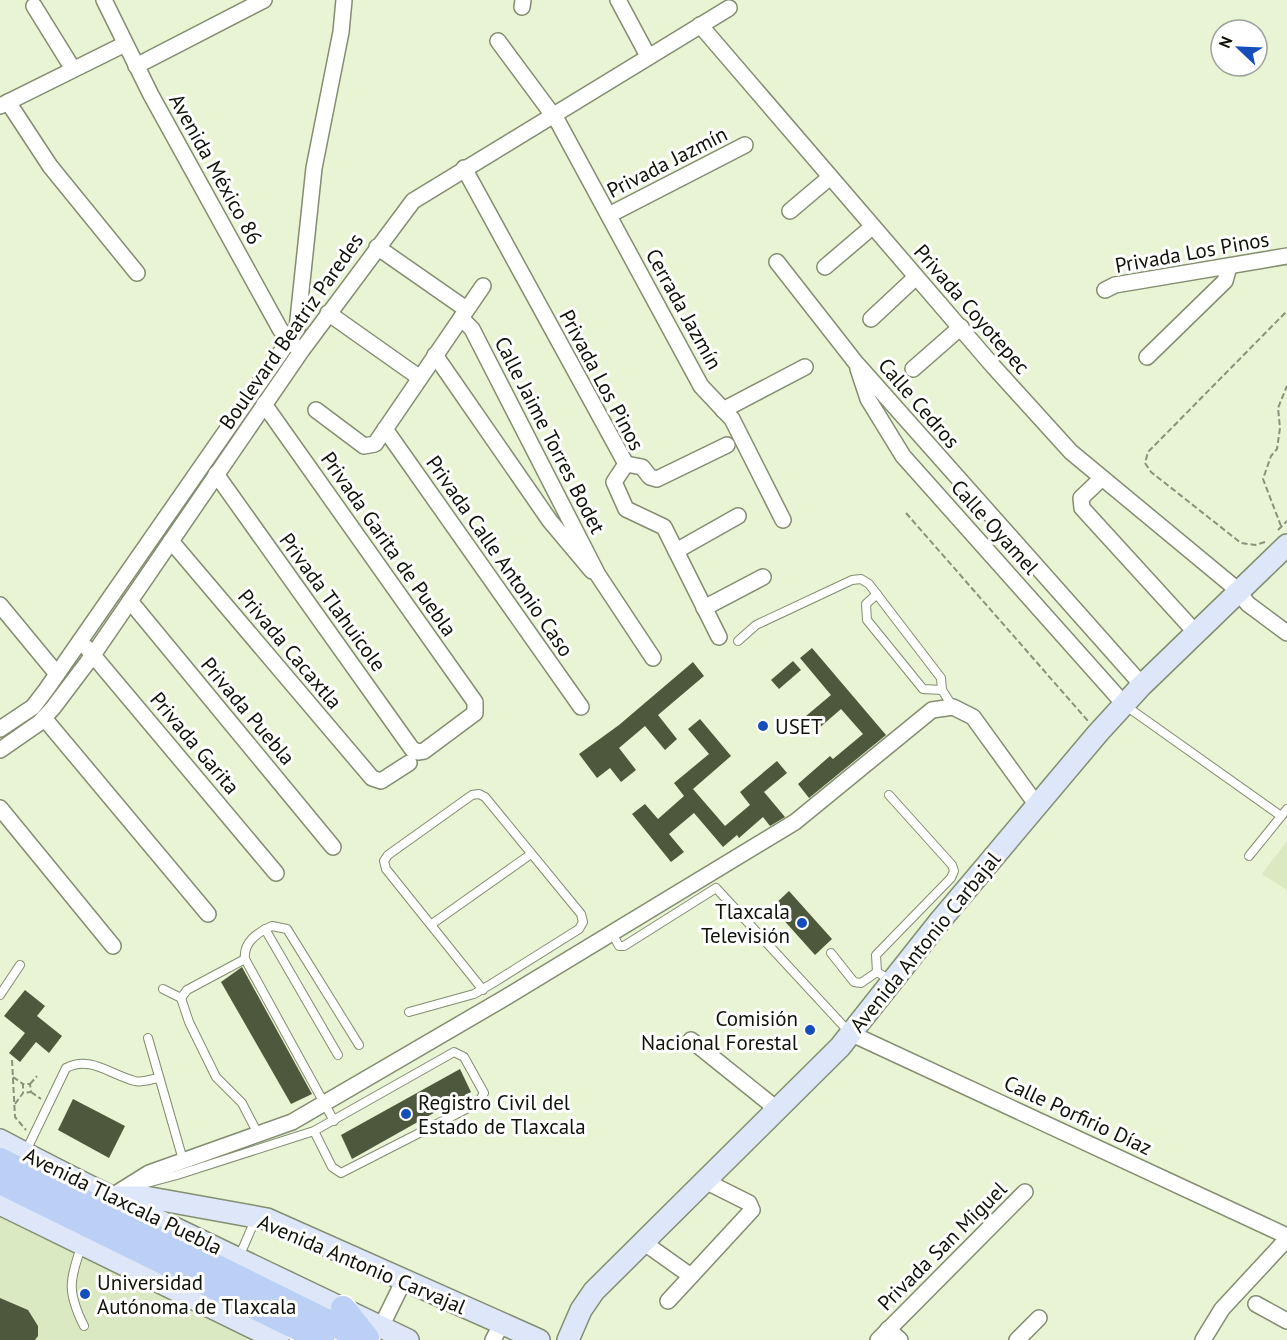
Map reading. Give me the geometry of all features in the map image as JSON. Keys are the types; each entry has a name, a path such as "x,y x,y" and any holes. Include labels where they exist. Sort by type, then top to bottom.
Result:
{"main road":[{"name":"Avenida Tlaxcala Puebla","path":"0,1160 100,1212 322,1340"},
{"name":"Avenida Tlaxcala Puebla","path":"0,1182 100,1212 371,1336"},
{"path":"343,1308 371,1336"}],"street":[{"name":"Avenida México 86","path":"104,0 136,66 289,340 302,350"},
{"path":"136,66 264,0"},
{"name":"Boulevard Beatriz Paredes","path":"0,729 33,707 297,329 314,168 341,32 344,0"},
{"path":"618,0 648,56"},
{"path":"34,6 73,69"},
{"name":"Boulevard Beatriz Paredes","path":"0,750 44,718 93,655 328,313 413,201 729,8"},
{"name":"Privada Coyotepec","path":"700,25 829,178 1036,415 1082,463 1234,586 1248,604 1287,633"},
{"name":"Cerrada Jazmín","path":"498,41 546,108 553,114 701,386 732,418 783,520"},
{"path":"125,44 4,104 50,166 137,273"},
{"name":"Privada Jazmín","path":"609,215 745,145"},
{"name":"Privada Los Pinos","path":"464,168 626,464 614,482 626,509 661,524 719,637"},
{"path":"790,211 829,178"},
{"path":"825,267 872,227"},
{"name":"Calle Jaime Torres Bodet","path":"377,247 464,314 598,575 653,658"},
{"name":"Privada Los Pinos","path":"1105,290 1115,285 1287,256"},
{"name":"Calle Cedros","path":"777,262 856,363 993,520 1142,685"},
{"path":"1147,357 1225,281 1228,267"},
{"path":"871,319 916,277"},
{"path":"316,410 367,447 375,444 483,286"},
{"path":"328,313 420,378"},
{"path":"913,369 961,327"},
{"name":"Calle Jaime Torres Bodet","path":"435,355 550,522 575,553 598,575"},
{"name":"Calle Oyamel","path":"856,363 868,399 903,456 1124,704"},
{"path":"723,410 805,367"},
{"name":"Privada Garita de Puebla","path":"264,404 475,702 477,709 465,722 413,758"},
{"name":"Privada Calle Antonio Caso","path":"385,429 581,707"},
{"path":"626,464 642,467 650,477 657,479 727,445"},
{"name":"Privada Tlahuicole","path":"216,474 412,749 413,758"},
{"path":"1102,478 1081,498 1082,508 1197,634"},
{"path":"676,551 738,516"},
{"path":"975,536 993,520"},
{"name":"Avenida Antonio Carbajal","path":"568,1340 581,1310 594,1291 852,1034 885,977 1124,704 1238,594 1281,535"},
{"name":"Privada Cacaxtla","path":"171,541 372,778 378,782 413,758"},
{"path":"704,608 763,577"},
{"name":"Privada Puebla","path":"130,601 333,847"},
{"path":"0,605 57,674"},
{"name":"Privada Garita","path":"80,641 276,873"},
{"path":"100,1212 149,1173 292,1122 503,999 795,822 926,715 939,708 952,706 973,717 1036,804"},
{"path":"44,718 208,914"},
{"path":"0,808 113,946"},
{"name":"Calle Porfirio Díaz","path":"852,1034 1287,1237"},
{"path":"691,1040 778,1110"},
{"name":"Avenida Tlaxcala Puebla","path":"0,1140 25,1153 100,1212 278,1340"},
{"path":"668,1301 752,1210 749,1203 705,1181"},
{"name":"Privada San Miguel","path":"888,1336 1025,1192"},
{"name":"Avenida Antonio Carvajal","path":"100,1212 145,1197 256,1217 277,1223 404,1280 497,1332 539,1340"},
{"name":"Avenida Tlaxcala Puebla","path":"0,1204 100,1212 239,1257 343,1308"},
{"path":"1203,1340 1222,1309 1287,1237"},
{"path":"643,1242 691,1276"},
{"path":"371,1336 404,1280"},
{"path":"1256,1304 1287,1321"},
{"path":"1017,1340 1039,1318"},
{"name":"Avenida Tlaxcala Puebla","path":"371,1336 408,1340"}],"lane":[{"path":"738,640 756,625 852,580 866,581 940,678 942,690 952,706"},
{"path":"877,594 866,604 867,620 920,687 933,692 942,690"},
{"path":"1124,704 1281,816"},
{"path":"409,1012 483,990 579,929 583,922 581,914 485,797 479,794 472,795 388,855 384,861 386,869 483,990"},
{"path":"831,953 854,982 861,983 885,977 874,960 877,953 951,878 954,871 951,864 889,795"},
{"path":"1249,856 1287,809"},
{"path":"432,924 531,854"},
{"path":"612,933 619,946 624,946 716,888 852,1034"},
{"path":"334,1120 245,959 245,951 250,941 265,929 280,926 293,935 359,1045"},
{"path":"265,929 338,1055"},
{"path":"181,998 187,990 245,959"},
{"path":"0,994 20,965"},
{"path":"493,983 503,999"},
{"path":"163,989 181,998 189,1022 216,1077 247,1109 258,1134"},
{"path":"148,1038 183,1160"},
{"path":"84,1326 71,1294 74,1265 100,1212 158,1181 314,1131 454,1052 464,1057 484,1093 478,1103 341,1173 332,1167 314,1131"},
{"path":"25,1153 66,1068 77,1062 101,1066 137,1082 159,1078"},
{"path":"239,1257 256,1217"}],"path":[{"path":"1266,541 1255,545 1241,543 1151,471 1145,463 1148,452 1287,310"},
{"path":"1281,535 1263,478 1271,456 1277,449 1280,428 1278,408 1287,386"},
{"path":"906,513 1098,733"},
{"path":"1281,535 1287,521"},
{"path":"12,1060 15,1118 26,1130"},
{"path":"31,1092 30,1084 37,1076"},
{"path":"13,1077 23,1084 30,1084"},
{"path":"14,1105 23,1093 23,1084"},
{"path":"23,1093 31,1092 41,1099"}],"shaded area":[{"path":"1287,841 1287,890 1262,874"},
{"name":"Universidad Autónoma de Tlaxcala","path":"0,1211 265,1340 0,1340"}],"building":[{"path":"812,648 886,735 809,798 798,784 830,756 833,759 863,734 841,709 818,729 806,716 831,695 800,658"},
{"path":"793,661 801,670 779,689 771,680"},
{"path":"693,662 704,676 658,715 677,739 665,750 645,726 619,748 636,770 621,782 610,768 597,778 579,754 619,725"},
{"path":"700,719 731,756 693,789 725,826 750,805 740,792 777,761 787,773 764,792 785,817 770,826 763,817 739,838 737,835 723,847 694,813 669,834 684,852 671,862 632,814 645,804 658,819 684,796 674,783 709,754 688,729"},
{"name":"Tlaxcala Televisión","path":"789,891 832,939 815,955 772,907"},
{"path":"242,967 312,1094 291,1104 221,982"},
{"path":"25,990 45,1006 37,1016 62,1036 49,1053 36,1042 20,1062 9,1053 25,1033 4,1016"},
{"name":"Registro Civil del Estado de Tlaxcala","path":"460,1069 471,1092 352,1159 341,1135"},
{"path":"73,1099 125,1126 109,1158 58,1130"},
{"path":"0,1298 28,1310 38,1326 38,1336 35,1340 0,1340"}],"place":[{"name":"USET","path":"763,726"},
{"name":"Tlaxcala Televisión","path":"802,923"},
{"name":"Comisión Nacional Forestal","path":"810,1030"},
{"name":"Registro Civil del Estado de Tlaxcala","path":"406,1114"},
{"name":"Universidad Autónoma de Tlaxcala","path":"85,1294"}]}
